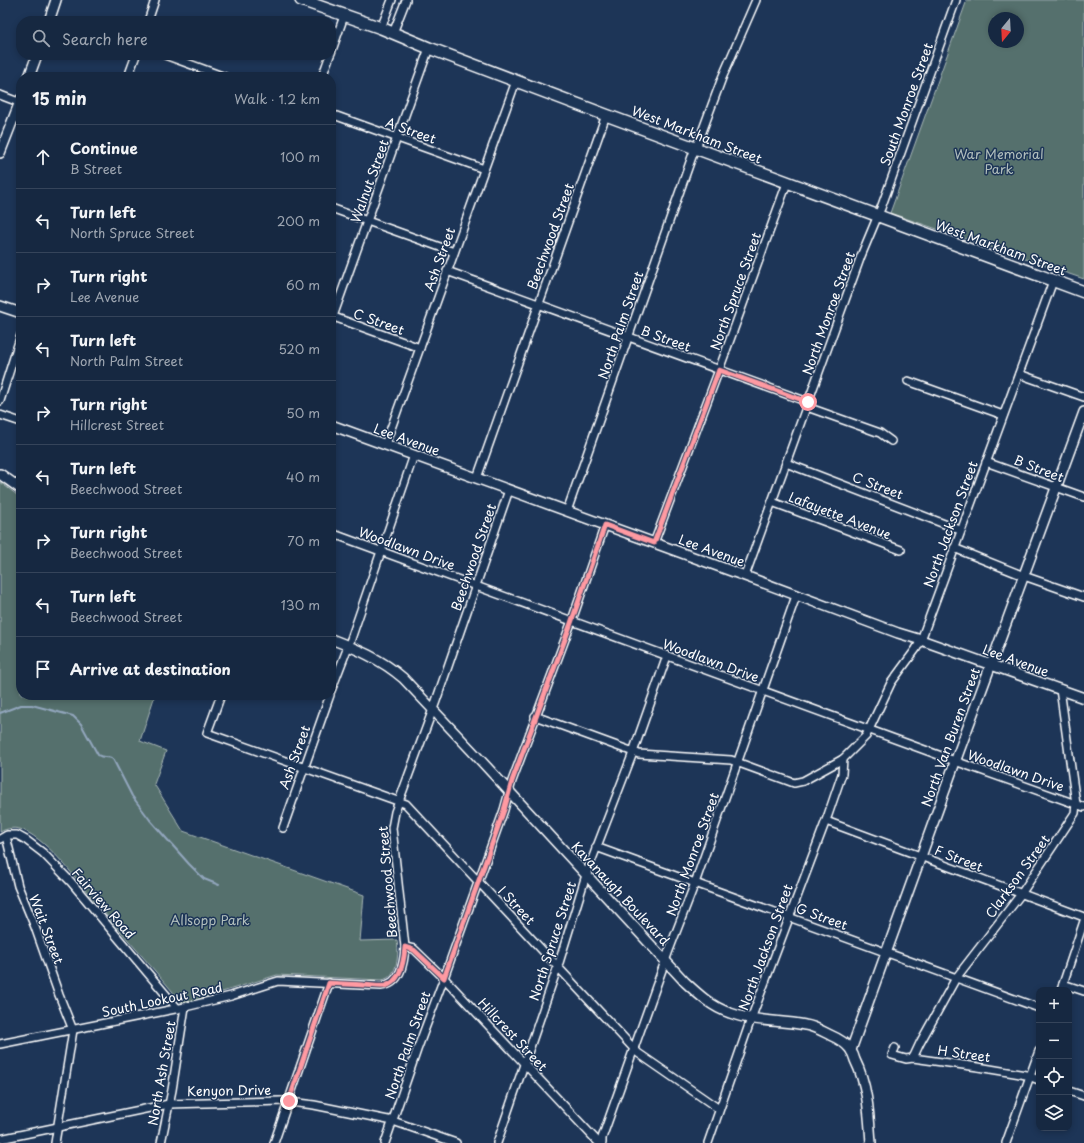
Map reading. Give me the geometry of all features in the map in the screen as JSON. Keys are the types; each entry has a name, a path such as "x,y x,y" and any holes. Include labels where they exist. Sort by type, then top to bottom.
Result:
{"main road":[{"name":"West Markham Street","path":"301,0 381,28 429,48 606,115 1084,292"}],"street":[{"path":"51,16 56,0"},
{"path":"150,16 155,0"},
{"path":"381,28 392,0"},
{"path":"393,33 406,0"},
{"name":"North Palm Street","path":"567,511 695,148 722,78 756,0"},
{"name":"South Monroe Street","path":"877,216 956,0"},
{"path":"336,39 344,16"},
{"name":"Walnut Street","path":"336,307 429,48"},
{"path":"31,72 35,60"},
{"path":"130,72 134,60"},
{"path":"178,60 211,72"},
{"path":"324,72 329,60"},
{"name":"Ash Street","path":"385,445 516,80"},
{"path":"0,95 16,100"},
{"path":"0,153 16,113"},
{"name":"Beechwood Street","path":"477,478 606,115"},
{"name":"A Street","path":"336,116 484,169"},
{"name":"North Spruce Street","path":"654,543 787,182"},
{"path":"336,210 454,252"},
{"name":"North Monroe Street","path":"745,576 861,256 877,216"},
{"name":"B Street","path":"448,271 719,370 880,432 891,441"},
{"name":"North Jackson Street","path":"535,716 633,752 650,755 731,760 797,783 843,759 870,730 891,683 921,640 1002,415 1019,374 1053,281"},
{"path":"0,306 16,311"},
{"name":"C Street","path":"336,319 420,348"},
{"path":"0,401 16,351"},
{"path":"1019,374 1084,397"},
{"path":"908,381 1002,415"},
{"name":"North Van Buren Street","path":"851,1050 955,761 1084,412"},
{"path":"0,415 16,420"},
{"name":"Lee Avenue","path":"336,427 898,633 991,664 1084,698"},
{"path":"336,678 414,455"},
{"name":"B Street","path":"986,462 1084,497"},
{"name":"C Street","path":"786,463 960,530"},
{"path":"0,474 16,485"},
{"name":"Beechwood Street","path":"329,983 381,986 390,984 399,974 405,955 405,947 392,828 395,812 433,710 509,490"},
{"name":"Lafayette Avenue","path":"772,502 901,550"},
{"name":"North Palm Street","path":"386,1143 535,716 605,525"},
{"name":"Woodlawn Drive","path":"336,535 1084,807"},
{"path":"954,548 1024,576 1084,597"},
{"name":"North Monroe Street","path":"602,1143 602,1138 695,883 796,596"},
{"name":"Kavanaugh Boulevard","path":"336,641 375,658 392,669 433,710 685,982 710,1004 730,1014 751,1019 812,1026 839,1039 851,1050 864,1084 871,1143"},
{"name":"North Spruce Street","path":"497,1143 558,966 586,875 633,752 667,656"},
{"name":"Clarkson Street","path":"913,1058 956,978 1021,894 1075,813 1076,804 1060,690"},
{"name":"I Street","path":"219,700 207,733 406,804 638,1053 719,1109"},
{"name":"Ash Street","path":"282,828 328,700"},
{"name":"North Jackson Street","path":"708,1143 751,1019 826,821 842,774 843,759"},
{"name":"F Street","path":"826,821 1084,917"},
{"name":"Fairview Road","path":"3,837 14,834 20,836 43,853 71,882 182,1008"},
{"name":"Wait Street","path":"3,837 18,886 35,927 73,1030"},
{"name":"G Street","path":"596,847 1036,1007"},
{"path":"1062,987 1084,921"},
{"name":"Hillcrest Street","path":"405,947 414,950 444,978 599,1143"},
{"name":"South Lookout Road","path":"0,1044 182,1008 231,996 278,981 329,983"},
{"path":"274,1143 329,983"},
{"path":"1072,989 1084,991"},
{"name":"North Ash Street","path":"161,1143 169,1104 182,1008"},
{"path":"56,1143 73,1030"},
{"name":"H Street","path":"895,1048 892,1055 906,1059 913,1058 978,1067 1030,1076 1036,1079"},
{"path":"1006,1143 1036,1059"},
{"path":"1072,1092 1084,1096"},
{"name":"Kenyon Drive","path":"0,1139 169,1104 289,1101 393,1121 456,1143"}],"green space":[{"name":"War Memorial Park","path":"967,0 1084,0 1084,279 890,213"},
{"name":"Allsopp Park","path":"0,482 16,494 16,700 153,700 140,741 166,751 154,784 183,831 364,895 360,941 397,940 398,952 394,970 387,978 382,980 277,975 183,1004 53,852 23,830 11,828 0,832"}],"waterway":[{"path":"0,713 21,705 32,705 73,716 81,724 98,755 113,759 132,796 150,820 204,879 219,885"}],"route":[{"path":"289,1101 329,983 381,986 390,984 394,982 399,974 405,955 405,947 414,950 444,978 504,810 512,781 535,716 570,626 605,525 654,543 719,370 808,402"}]}
